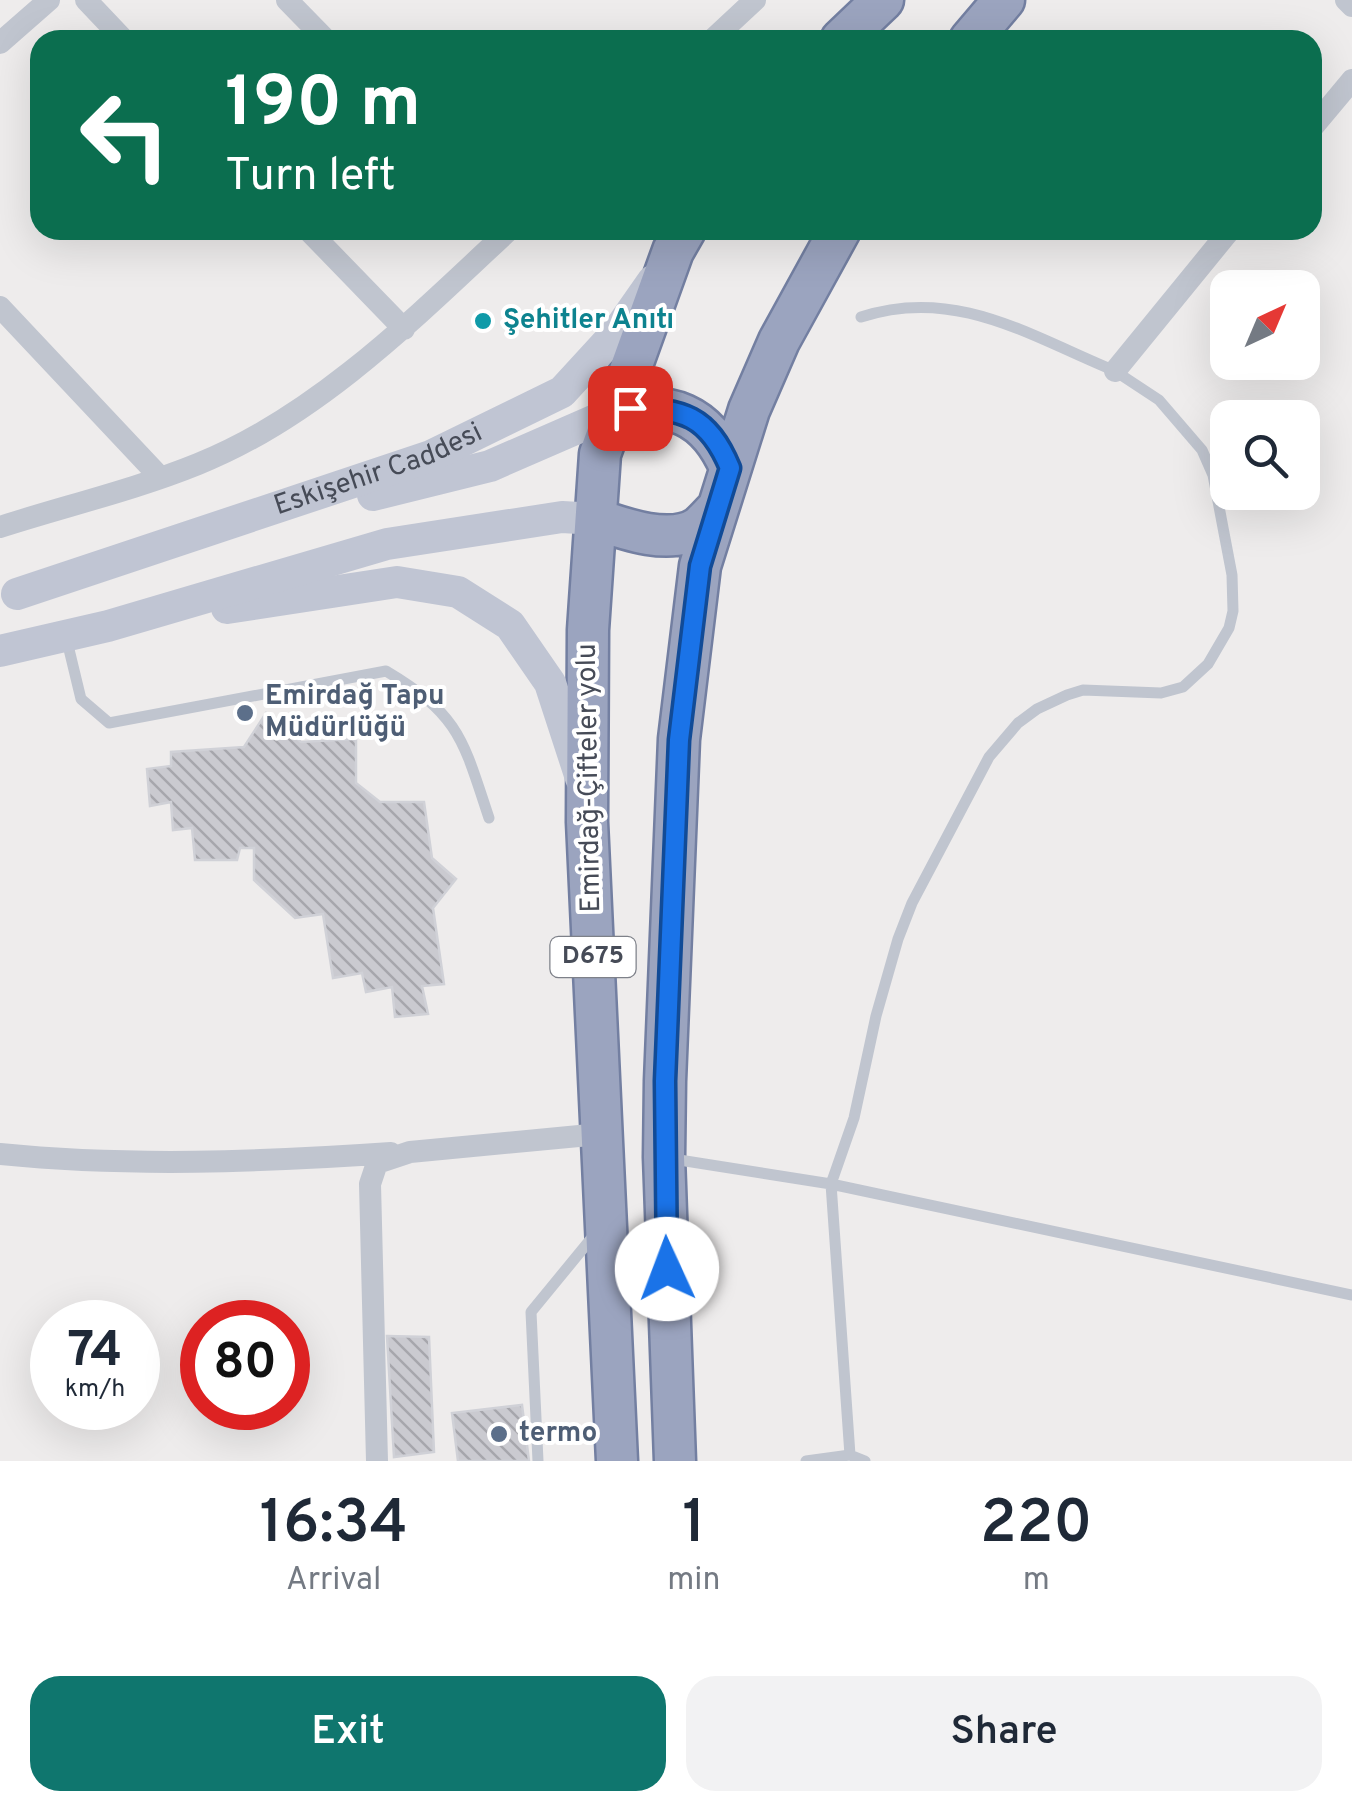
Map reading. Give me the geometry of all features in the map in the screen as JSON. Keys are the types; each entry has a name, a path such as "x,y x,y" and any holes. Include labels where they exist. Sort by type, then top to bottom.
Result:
{"highway":[{"path":"852,30 883,0"},
{"path":"978,30 1004,0"},
{"name":"D675","path":"675,1461 664,1158 679,740 700,566 749,410 779,342 835,240"},
{"name":"D675","path":"614,412 679,241"},
{"path":"614,412 655,409 694,418 707,428 730,468"},
{"name":"Emirdağ-Çifteler yolu","path":"614,412 600,454 588,630 587,795 617,1461"},
{"path":"596,519 647,534 679,534 696,529 716,510"}],"main road":[{"name":"Eskişehir Caddesi","path":"9,596 431,456 562,392 618,331 679,241"},
{"name":"Eskişehir Caddesi","path":"9,596 490,466 614,412"},
{"path":"0,650 108,626 387,544 562,517 596,519"},
{"path":"108,626 397,582 458,592 510,626 550,683 587,795"}],"street":[{"path":"0,42 49,0"},
{"path":"86,0 114,30"},
{"path":"287,0 316,30"},
{"path":"723,30 755,0"},
{"path":"1346,0 1352,6"},
{"path":"1322,116 1352,80"},
{"path":"318,240 404,328"},
{"path":"0,527 198,464 244,441 299,408 404,328 498,240"},
{"path":"1115,371 1222,240"},
{"path":"0,308 158,476"},
{"path":"0,1154 80,1162 314,1158 600,1134"},
{"path":"377,1461 370,1184 378,1163 410,1152"}],"lane":[{"path":"850,1454 831,1184 854,1118 880,1002 912,903 990,757 1018,723 1036,710 1083,690 1161,693 1182,687 1201,673 1220,647 1233,610 1232,575 1213,475 1202,450 1158,400 1115,371 964,310 902,306 860,317"},
{"path":"65,636 80,699 109,723 386,671 420,691 454,724 468,752 488,818"},
{"path":"664,1158 831,1184 1352,1295"},
{"path":"538,1461 531,1312 604,1223"},
{"path":"806,1461 850,1454 865,1461"}],"building":[{"path":"266,713 301,742 356,739 356,783 380,802 424,802 432,858 456,879 433,908 444,984 422,986 428,1014 395,1017 392,987 366,992 362,973 333,978 323,914 295,918 254,880 254,848 240,848 237,860 195,860 192,828 173,830 171,802 150,806 147,769 171,766 171,752 244,747"},
{"path":"387,1336 429,1337 434,1452 394,1457"},
{"path":"522,1405 529,1461 458,1461 452,1413"}],"place":[{"name":"Şehitler Anıtı","path":"483,321"},
{"name":"Emirdağ Tapu Müdürlüğü","path":"245,713"},
{"name":"termo","path":"499,1434"}],"route":[{"path":"630,408 678,412 694,418 722,448 730,468 700,566 679,740 665,1081 667,1269"}]}
